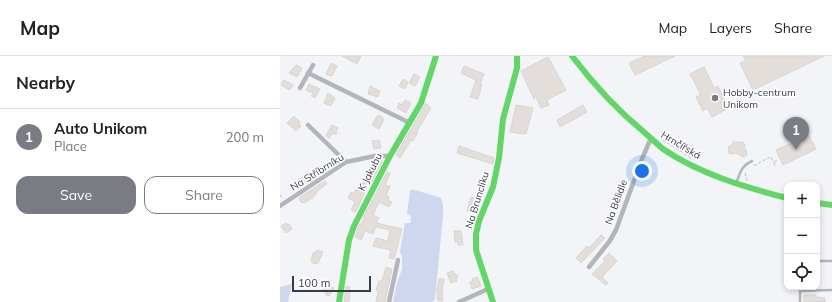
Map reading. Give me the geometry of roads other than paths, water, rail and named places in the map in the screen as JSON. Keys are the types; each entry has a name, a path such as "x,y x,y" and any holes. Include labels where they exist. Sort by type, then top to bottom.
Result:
{"street":[{"name":"K Jakubu","path":"339,302 350,240 354,226 390,156 421,103 436,56"},
{"name":"Na Brunclíku","path":"493,302 476,250 476,234 479,221 493,187 499,158 503,119 517,68 518,56"},
{"name":"Hrnčířská","path":"572,56 608,100 663,148 694,166 736,184 784,197"},
{"path":"300,88 313,65"},
{"path":"308,74 410,123"},
{"path":"308,125 346,162"},
{"name":"Na Bělidle","path":"589,266 609,242 616,230 651,138"},
{"name":"Na Stříbrníku","path":"280,206 346,162 375,156 390,156"},
{"path":"820,203 832,205"},
{"path":"389,302 398,260"},
{"path":"459,302 488,289"}],"lane":[{"path":"736,184 744,171 746,164 752,161"},
{"path":"820,261 832,261"},
{"path":"800,302 800,291 832,290"}],"place":[{"name":"Hobby-centrum Unikom","path":"715,98"},
{"name":"Auto Unikom","path":"796,150"}]}
